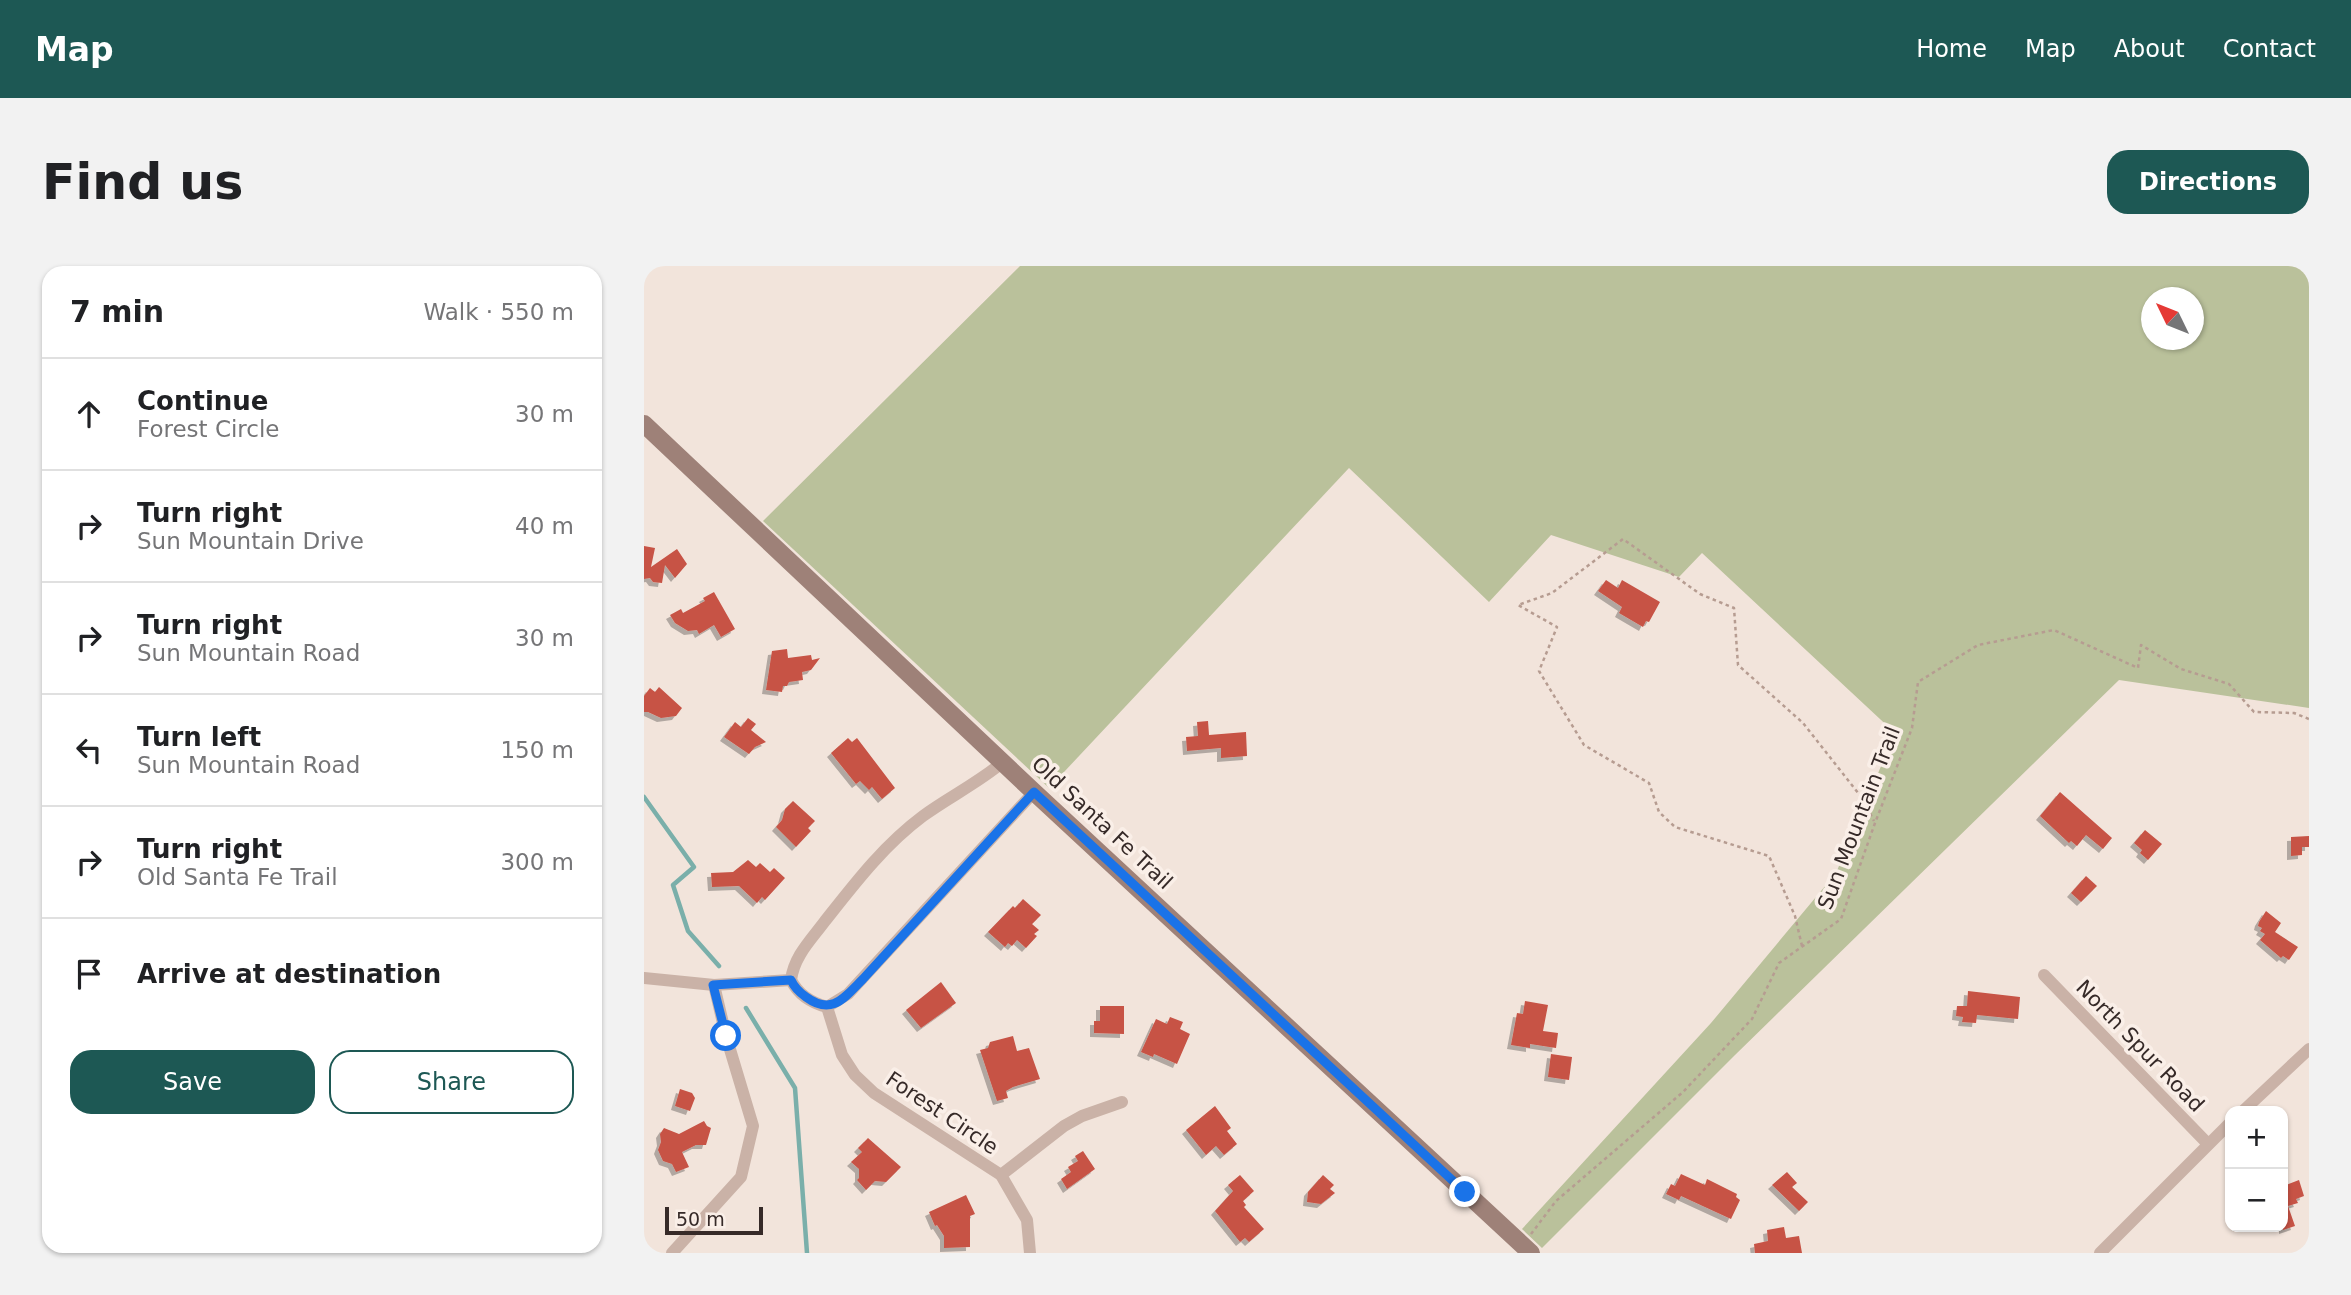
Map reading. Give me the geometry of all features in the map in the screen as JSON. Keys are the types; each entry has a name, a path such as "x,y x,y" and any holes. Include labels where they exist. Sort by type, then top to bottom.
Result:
{"street":[{"name":"Old Santa Fe Trail","path":"644,424 1034,792 1527,1249"},
{"path":"1003,762 922,817 876,858 852,885 803,949 792,970 791,980 802,994 816,1004 827,1007 848,994 1034,792"},
{"name":"North Spur Road","path":"2045,975 2208,1144"},
{"path":"644,978 713,985 791,980"},
{"path":"672,1253 741,1177 753,1126 713,985"},
{"name":"Forest Circle","path":"827,1007 842,1055 856,1075 874,1093 1001,1175 1027,1220 1030,1253"},
{"path":"2248,1106 2309,1049"},
{"path":"1001,1175 1064,1126 1122,1102"},
{"path":"2100,1253 2225,1128"}],"path":[{"path":"1802,946 1795,916 1769,856 1675,827 1659,812 1649,783 1584,745 1539,671 1557,627 1518,605 1552,593 1623,539 1700,594 1734,608 1738,665 1802,723 1861,798 1875,822"},
{"name":"Sun Mountain Trail","path":"1527,1249 1556,1201 1683,1092 1752,1019 1779,962 1841,919 1875,822 1913,728 1918,682 1978,645 2054,630 2138,668 2141,645 2181,669 2229,684 2254,712 2294,713 2309,719"}],"green space":[{"path":"1020,266 2309,266 2309,708 2119,680 1734,1056 1542,1248 1522,1229 1711,1023 1836,873 1895,733 1702,553 1679,577 1551,535 1489,602 1349,468 1049,788 763,521"}],"building":[{"path":"644,546 655,548 651,567 677,549 687,564 675,578 665,565 662,583 653,582 650,578 644,579"},
{"path":"1606,580 1618,588 1622,580 1660,602 1649,622 1646,621 1643,627 1619,613 1622,607 1598,591"},
{"path":"714,592 735,629 721,637 714,625 699,634 697,630 688,631 675,623 670,615 681,609 683,613 705,601 703,598"},
{"path":"787,649 788,658 811,655 812,660 820,658 811,670 802,672 803,680 789,682 787,686 783,686 782,692 766,690 772,651"},
{"path":"659,687 682,708 676,716 661,718 644,712 644,696 650,688 655,692"},
{"path":"748,718 756,724 751,730 766,742 755,747 749,754 724,737 735,722 741,727"},
{"path":"1208,721 1209,735 1246,732 1247,756 1221,758 1221,748 1187,751 1186,737 1198,736 1197,722"},
{"path":"848,738 852,742 857,738 895,788 882,799 872,787 869,790 860,781 856,784 831,753"},
{"path":"2060,792 2112,838 2103,849 2086,835 2077,846 2071,841 2069,843 2040,816"},
{"path":"793,801 815,821 808,828 811,831 796,847 776,827 782,820 785,809"},
{"path":"2145,830 2162,844 2148,860 2134,843"},
{"path":"2309,836 2309,847 2302,847 2302,855 2291,856 2291,837"},
{"path":"748,860 756,867 760,863 770,872 774,868 785,878 765,900 762,897 757,903 739,886 712,887 711,873 733,872"},
{"path":"2086,876 2097,886 2081,902 2071,893"},
{"path":"1023,899 1041,915 1032,924 1039,930 1034,934 1037,936 1026,948 1017,940 1012,946 1008,943 1005,947 988,932"},
{"path":"2266,911 2281,923 2275,932 2298,947 2289,960 2283,956 2281,958 2260,940 2265,934 2258,926"},
{"path":"941,982 956,1003 921,1028 906,1010"},
{"path":"1968,991 2020,997 2018,1019 1977,1015 1976,1023 1962,1022 1963,1017 1956,1016 1957,1006 1967,1006"},
{"path":"1525,1001 1548,1005 1543,1031 1558,1033 1556,1048 1530,1044 1530,1048 1511,1045 1517,1013 1523,1014"},
{"path":"1100,1006 1124,1006 1124,1034 1094,1033 1094,1021 1100,1021"},
{"path":"1170,1017 1183,1022 1180,1029 1190,1034 1177,1064 1154,1054 1153,1057 1141,1052 1156,1019 1167,1024"},
{"path":"1013,1036 1017,1051 1029,1048 1040,1079 1013,1087 1006,1091 1008,1098 997,1101 980,1050 988,1048 990,1042"},
{"path":"1551,1054 1572,1057 1569,1080 1548,1077"},
{"path":"680,1089 692,1093 695,1098 690,1111 675,1106"},
{"path":"1215,1106 1231,1128 1227,1131 1237,1144 1224,1155 1216,1146 1206,1155 1186,1130"},
{"path":"704,1121 711,1128 706,1145 696,1145 682,1152 689,1167 676,1172 672,1164 663,1161 658,1150 660,1134 664,1128 679,1134"},
{"path":"868,1138 901,1167 886,1182 875,1181 866,1190 857,1180 859,1169 851,1162 862,1152 858,1148"},
{"path":"1083,1151 1095,1169 1067,1189 1061,1179 1071,1172 1068,1167 1078,1161 1075,1156"},
{"path":"1787,1172 1797,1183 1792,1187 1808,1202 1799,1211 1772,1185"},
{"path":"1681,1174 1705,1185 1707,1179 1737,1194 1736,1197 1740,1200 1731,1219 1681,1196 1679,1200 1666,1194 1671,1184 1675,1186"},
{"path":"1240,1175 1254,1191 1243,1201 1246,1205 1244,1207 1264,1229 1249,1242 1245,1238 1240,1242 1215,1211 1233,1191 1228,1185"},
{"path":"1323,1175 1334,1185 1330,1189 1335,1193 1321,1204 1307,1202 1308,1192"},
{"path":"2299,1180 2304,1196 2296,1199 2298,1203 2288,1206 2288,1184"},
{"path":"966,1195 975,1214 970,1216 970,1247 944,1248 944,1236 937,1225 935,1226 929,1212"},
{"path":"2288,1206 2295,1226 2288,1228"},
{"path":"1784,1227 1786,1238 1799,1236 1802,1253 1755,1253 1754,1244 1768,1241 1767,1230"}],"waterway":[{"path":"644,797 694,867 673,885 688,931 719,966"},
{"path":"746,1008 795,1088 807,1253"}],"route":[{"path":"726,1036 713,985 791,980 794,987 816,1004 827,1007 838,1002 863,979 1034,792 1465,1192"}]}
